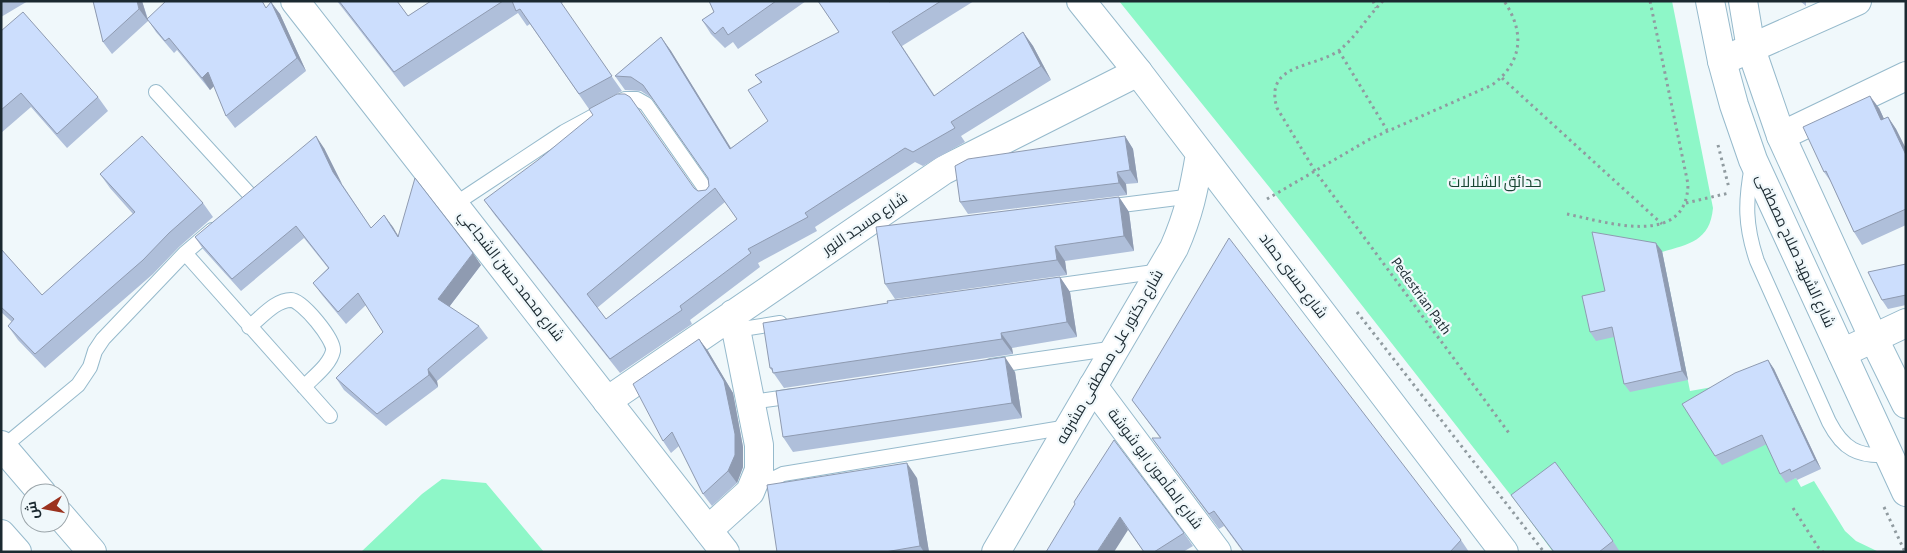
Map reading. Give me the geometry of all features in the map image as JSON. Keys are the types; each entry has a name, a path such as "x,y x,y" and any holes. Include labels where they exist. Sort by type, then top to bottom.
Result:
{"main road":[{"name":"شارع محمد حسن الشجاعي","path":"296,1 725,552"},
{"name":"شارع حسنى حماد","path":"1081,1 1138,72 1504,552"},
{"name":"شارع الشهيد صلاح مصطفى","path":"1710,1 1722,61 1734,105 1753,160 1906,492"},
{"path":"1743,1 1751,48 1781,136 1873,338 1906,404"},
{"path":"1722,61 1857,1"},
{"name":"شارع مسجد النور","path":"607,401 735,322 845,237 944,170 1138,72"},
{"path":"1781,136 1906,76"},
{"name":"شارع دكتور على مصطفى مشرفه","path":"996,552 1178,239 1193,196 1200,154"},
{"path":"708,530 750,492 759,470 759,445 735,322"},
{"path":"1842,353 1906,323"},
{"name":"شارع المأمون ابو شوشة","path":"1093,386 1217,552"},
{"path":"2,446 33,483"},
{"path":"70,527 92,552"},
{"path":"1,534 17,552"}],"lane":[{"path":"156,92 251,196"},
{"path":"455,204 564,132 626,99 637,99 646,104 712,197"},
{"path":"1753,160 1746,198 1746,220 1750,241 1757,261 1829,422 1841,440 1858,452 1869,455 1888,455"},
{"path":"1096,208 1193,196"},
{"path":"2,446 78,385 90,367 95,351 103,339 185,253 222,222"},
{"path":"845,237 874,234"},
{"path":"185,253 330,416"},
{"path":"1033,289 1161,271"},
{"path":"249,327 276,304 289,300 297,301 328,336 333,346 329,361 304,387"},
{"path":"735,322 796,321"},
{"path":"978,368 1116,348"},
{"path":"750,402 810,394"},
{"path":"759,470 773,479 783,474 1069,427"}],"path":[{"path":"1372,1 1376,8"},
{"name":"Pedestrian Path","path":"1383,1 1339,51 1332,56 1292,68 1286,73 1276,85 1277,108 1315,171 1509,433"},
{"path":"1265,200 1387,130 1492,85 1502,78 1514,60 1518,49 1516,22 1504,1"},
{"path":"1567,214 1632,227 1662,224 1680,212 1686,203 1688,184 1650,1"},
{"path":"1339,51 1387,130"},
{"path":"1502,78 1662,224"},
{"path":"1686,203 1730,193"},
{"path":"1793,508 1822,552"}],"green space":[{"name":"حدائق الشلالات","path":"1119,1 1672,1 1713,208 1708,228 1703,234 1689,243 1662,252 1690,391 1741,382 1786,482 1796,478 1801,487 1814,481 1845,531 1856,541 1879,552 1553,552 1520,507 1270,188"},
{"path":"442,479 486,483 544,552 361,552 422,494"}],"building":[{"path":"93,1 137,1 139,9 103,42"},
{"path":"166,1 262,1 266,8 271,2 297,58 226,116 208,72 202,78 169,38 165,41 147,19"},
{"path":"339,1 397,1 408,16 431,1 503,1 394,72"},
{"path":"512,1 560,1 612,76 579,94 520,9 516,11"},
{"path":"709,1 776,1 728,35 723,27 715,34 702,20 714,12"},
{"path":"818,1 941,1 892,32 934,96 1023,32 1041,66 951,122 955,128 913,152 905,148 805,213 808,217 748,249 751,253 680,306 682,310 610,359 484,200 538,160 593,115 589,109 617,94 625,94 630,97 694,188 698,191 706,190 709,186 708,178 643,85 631,77 615,76 661,37 730,149 768,121 748,90 762,82 755,75 839,32","holes":["715,188 737,219 606,319 587,294"]},
{"path":"23,12 98,97 57,134 21,93 1,110 1,31"},
{"path":"1870,96 1881,120 1888,117 1906,155 1906,209 1854,232 1803,127"},
{"path":"142,136 203,203 169,233 143,260 35,354 8,326 14,319 1,307 1,249 42,295 135,212 100,174"},
{"path":"316,136 333,172 371,228 384,215 398,237 415,178 473,253 438,299 479,326 428,369 429,375 377,414 336,378 383,332 358,293 338,312 313,283 329,268 296,226 232,279 195,237"},
{"path":"1125,136 1130,170 1117,172 1119,183 960,202 955,166 968,159"},
{"path":"1119,197 1124,236 1055,246 1057,260 885,284 876,227"},
{"path":"1592,232 1656,243 1682,371 1624,384 1612,327 1590,332 1582,296 1605,291"},
{"path":"1229,238 1461,540 1450,552 1244,552 1214,511 1209,514 1152,438 1161,438 1132,400"},
{"path":"1906,264 1906,295 1882,300 1868,272"},
{"path":"1060,277 1067,322 1001,333 1002,339 773,373 772,368 770,368 763,323 888,303 887,301"},
{"path":"699,339 724,381 735,434 735,455 728,471 703,494 672,432 663,441 633,384"},
{"path":"1005,357 1012,403 783,437 776,391"},
{"path":"1768,360 1815,460 1791,472 1790,469 1780,474 1762,435 1715,456 1682,404 1735,373"},
{"path":"1114,440 1184,533 1154,552 1144,552 1120,517 1097,552 1046,552 1075,504 1074,502"},
{"path":"1555,462 1613,541 1599,552 1554,552 1511,495"},
{"path":"907,463 920,546 885,552 777,552 767,485"}]}
